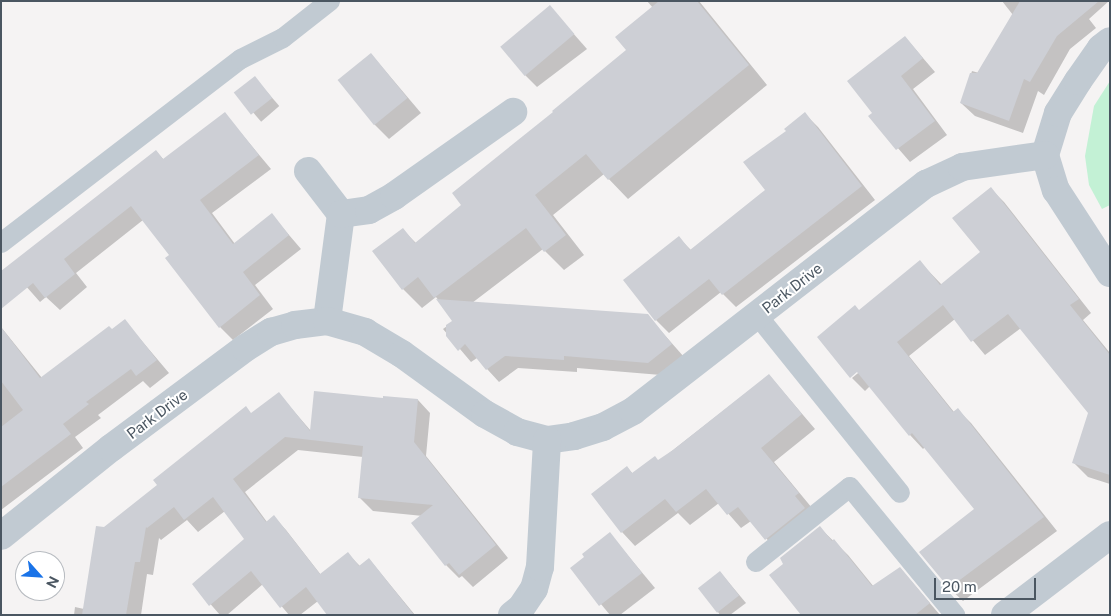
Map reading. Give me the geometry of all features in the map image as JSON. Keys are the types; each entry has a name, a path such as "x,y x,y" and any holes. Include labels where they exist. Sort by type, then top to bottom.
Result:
{"street":[{"path":"1107,48 1058,113 1045,155 1056,190 1110,273"},
{"path":"341,214 369,210 394,196 513,112"},
{"name":"Park Drive","path":"1,536 110,448 245,348 271,332 295,325 327,321 365,332 402,354 485,414 517,432 547,440 574,436 603,427 633,411 926,184 962,167 1045,155"},
{"path":"308,171 341,214 327,321"},
{"path":"512,615 521,608 534,589 540,567 547,440"},
{"path":"1005,615 1110,535"}],"lane":[{"path":"1,243 241,59 283,38 330,1"},
{"path":"757,315 900,493"},
{"path":"756,562 850,487 955,615"}],"green space":[{"path":"1110,81 1110,205 1102,209 1089,185 1085,156 1094,106"}],"building":[{"path":"659,1 697,1 749,65 608,180 586,154 535,195 566,235 544,252 526,228 434,298 418,277 402,290 372,251 403,228 415,243 461,205 452,193 553,112 626,50 615,37"},
{"path":"1020,1 1099,1 1057,36 1030,82 1024,79 1009,121 960,103 970,73 977,73"},
{"path":"550,5 574,34 525,76 500,47"},
{"path":"905,36 923,58 901,76 935,121 896,150 868,116 872,113 847,81"},
{"path":"371,53 408,98 374,125 338,80"},
{"path":"255,76 272,98 251,115 234,93"},
{"path":"225,112 259,155 200,200 233,244 272,213 289,235 243,272 260,295 219,328 165,258 169,255 131,206 64,259 75,274 45,298 33,283 1,309 1,271 156,150 163,159"},
{"path":"805,112 862,186 722,295 709,279 655,321 623,280 679,236 690,250 765,190 743,162 786,131 784,129"},
{"path":"991,187 1079,299 1070,305 1110,355 1110,475 1072,463 1088,413 1008,314 971,342 943,305 897,342 953,412 958,408 1044,517 949,588 919,552 974,509 912,433 909,436 857,372 850,378 817,337 855,305 859,310 920,260 940,285 980,252 952,218"},
{"path":"436,299 648,314 672,344 648,363 564,356 564,360 505,356 486,370 465,344 458,351 446,336 446,325 452,321"},
{"path":"125,319 157,360 136,376 131,369 86,402 89,404 63,424 71,434 1,487 1,427 23,410 1,381 1,327 40,378 109,326 112,329"},
{"path":"769,374 802,414 761,448 799,493 795,496 805,508 765,540 738,507 727,515 706,489 676,512 665,499 621,533 591,494 627,466 632,473 655,456 658,460 673,450"},
{"path":"314,391 383,398 383,396 418,399 414,442 496,545 459,575 449,563 445,566 411,523 433,505 358,498 363,446 285,437 233,479 266,522 274,515 320,574 348,552 359,566 369,558 414,615 327,615 306,587 280,608 251,571 209,606 192,584 244,539 213,497 184,520 174,507 146,527 140,562 135,562 126,615 82,615 96,526 104,527 157,485 153,480 246,406 251,413 279,392 310,431"},
{"path":"820,526 832,541 834,539 872,586 900,567 930,603 915,615 801,615 769,575 783,564 780,558"},
{"path":"610,532 642,573 599,606 570,568 584,557 582,554"},
{"path":"720,571 739,595 717,613 698,588"}]}
